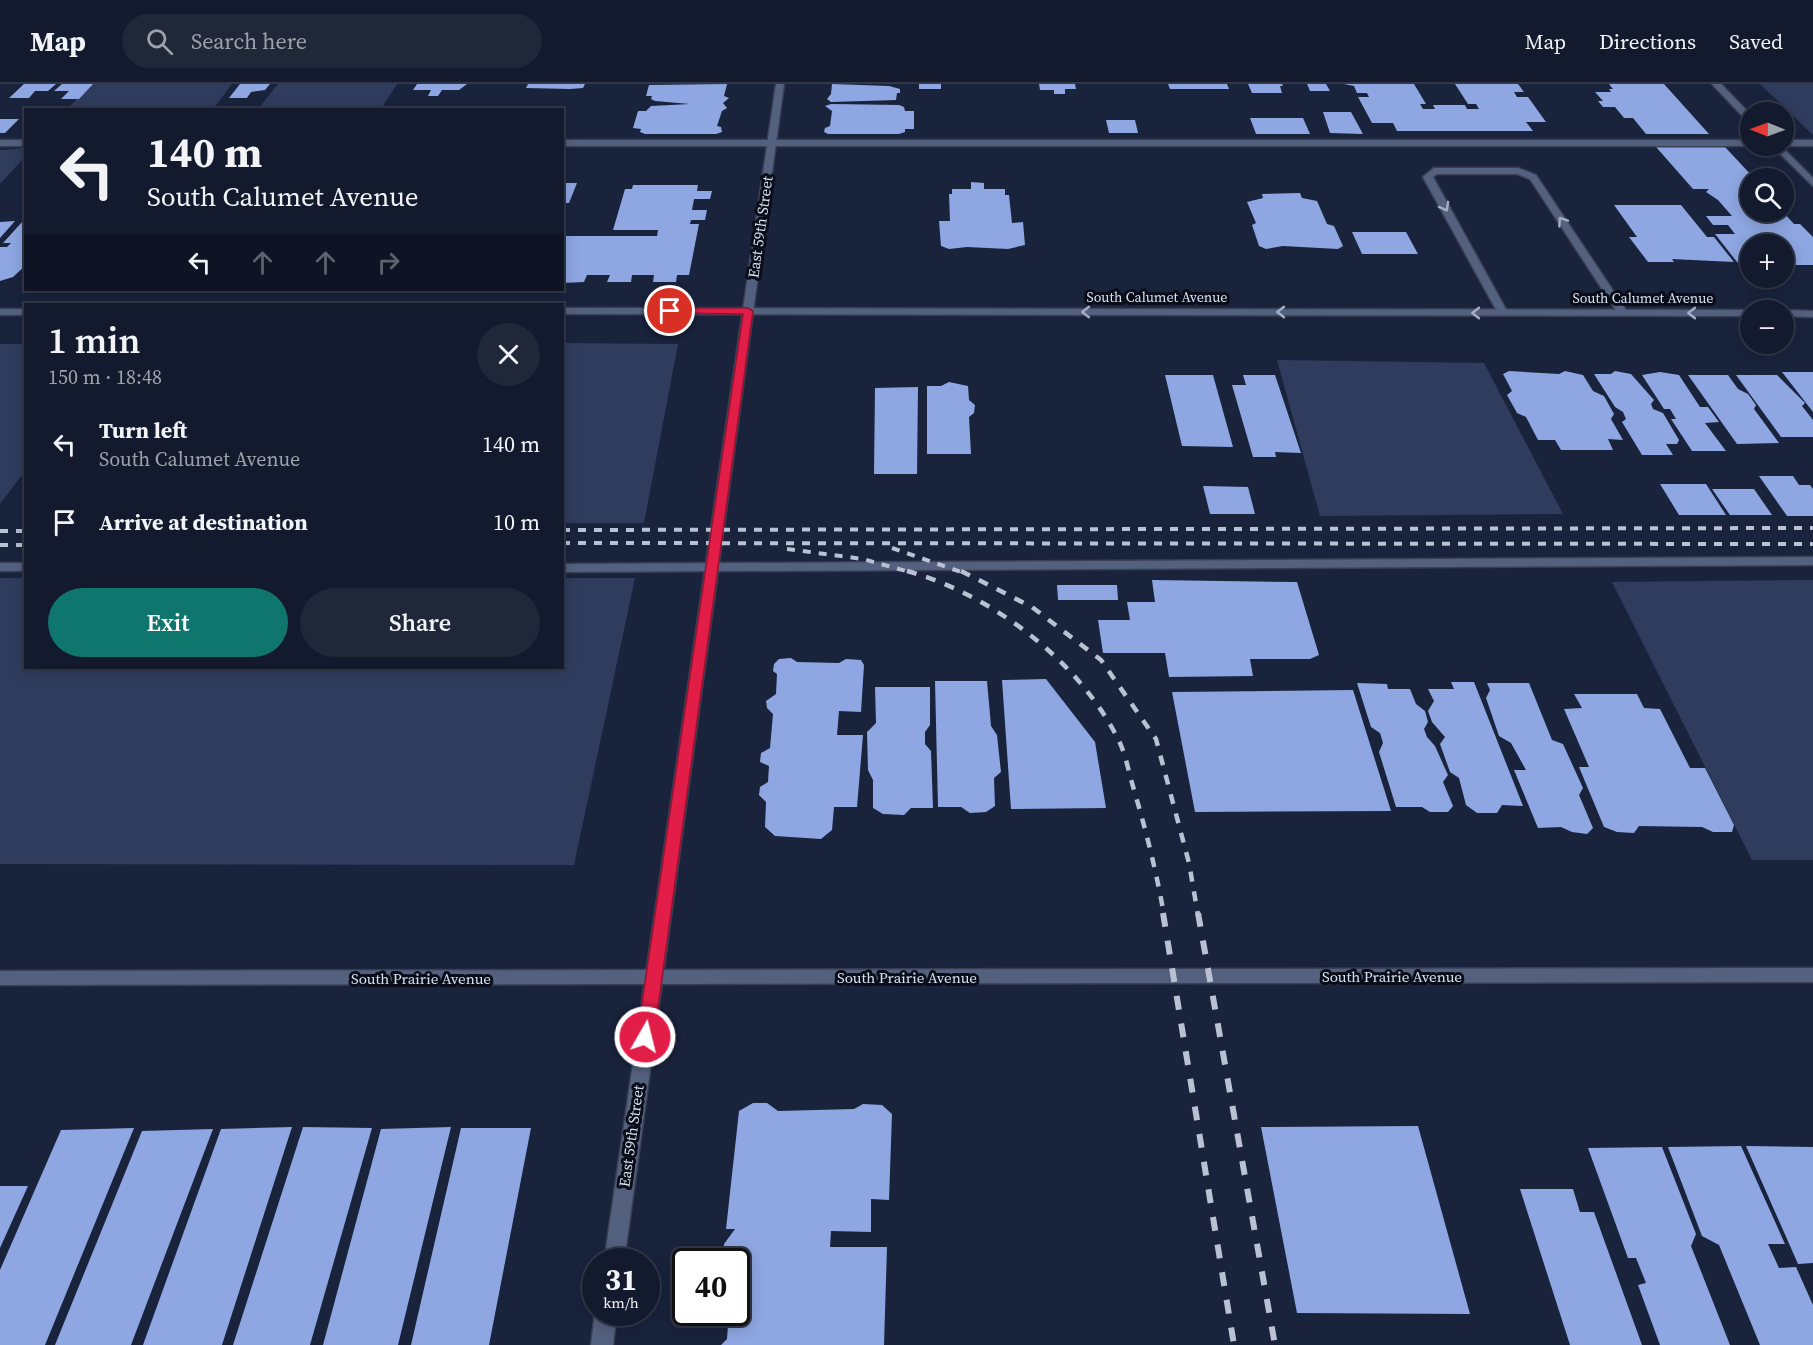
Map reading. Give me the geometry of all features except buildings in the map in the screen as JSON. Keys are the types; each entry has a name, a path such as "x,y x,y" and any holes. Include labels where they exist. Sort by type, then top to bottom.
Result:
{"street":[{"name":"East 59th Street","path":"616,1248 780,84"},
{"path":"1716,84 1740,109"},
{"path":"564,143 1740,142"},
{"path":"1794,142 1813,142"},
{"path":"0,143 24,143"},
{"path":"1786,156 1813,183"},
{"path":"1503,313 1428,177 1434,171 1518,171 1533,177 1623,313"},
{"name":"South Calumet Avenue","path":"564,311 1740,313"},
{"path":"0,312 24,312"},
{"path":"1794,314 1813,314"},
{"path":"564,568 712,565 1813,561"},
{"path":"0,567 24,567"},
{"name":"South Prairie Avenue","path":"0,978 1813,975"},
{"path":"602,1345 604,1326"}],"shaded area":[{"path":"92,84 232,84 214,108 68,108"},
{"path":"278,84 397,84 382,108 259,108"},
{"path":"1760,84 1813,84 1813,135 1794,117 1794,102 1779,102"},
{"path":"24,148 24,158 0,184 0,150"},
{"path":"564,343 678,344 644,523 564,523"},
{"path":"0,344 24,344 24,472 0,504"},
{"path":"1277,360 1484,363 1563,514 1320,516"},
{"path":"0,578 24,578 24,669 564,669 564,578 635,578 574,865 0,864"},
{"path":"1813,580 1813,860 1752,860 1612,582"}],"railway":[{"path":"564,530 1813,528"},
{"path":"0,531 24,531"},
{"path":"564,543 1813,544"},
{"path":"0,545 24,545"},
{"path":"892,548 964,573"},
{"path":"787,549 863,559 912,573"},
{"path":"907,571 912,573"},
{"path":"961,571 1032,607 1101,660 1156,739 1189,863 1198,915"},
{"path":"912,573 970,596 1029,634 1080,683 1101,710 1118,739 1124,755 1150,848 1164,915"},
{"path":"1163,913 1234,1345"},
{"path":"1198,913 1275,1345"}],"route":[{"path":"645,1037 748,311 670,311"}]}
